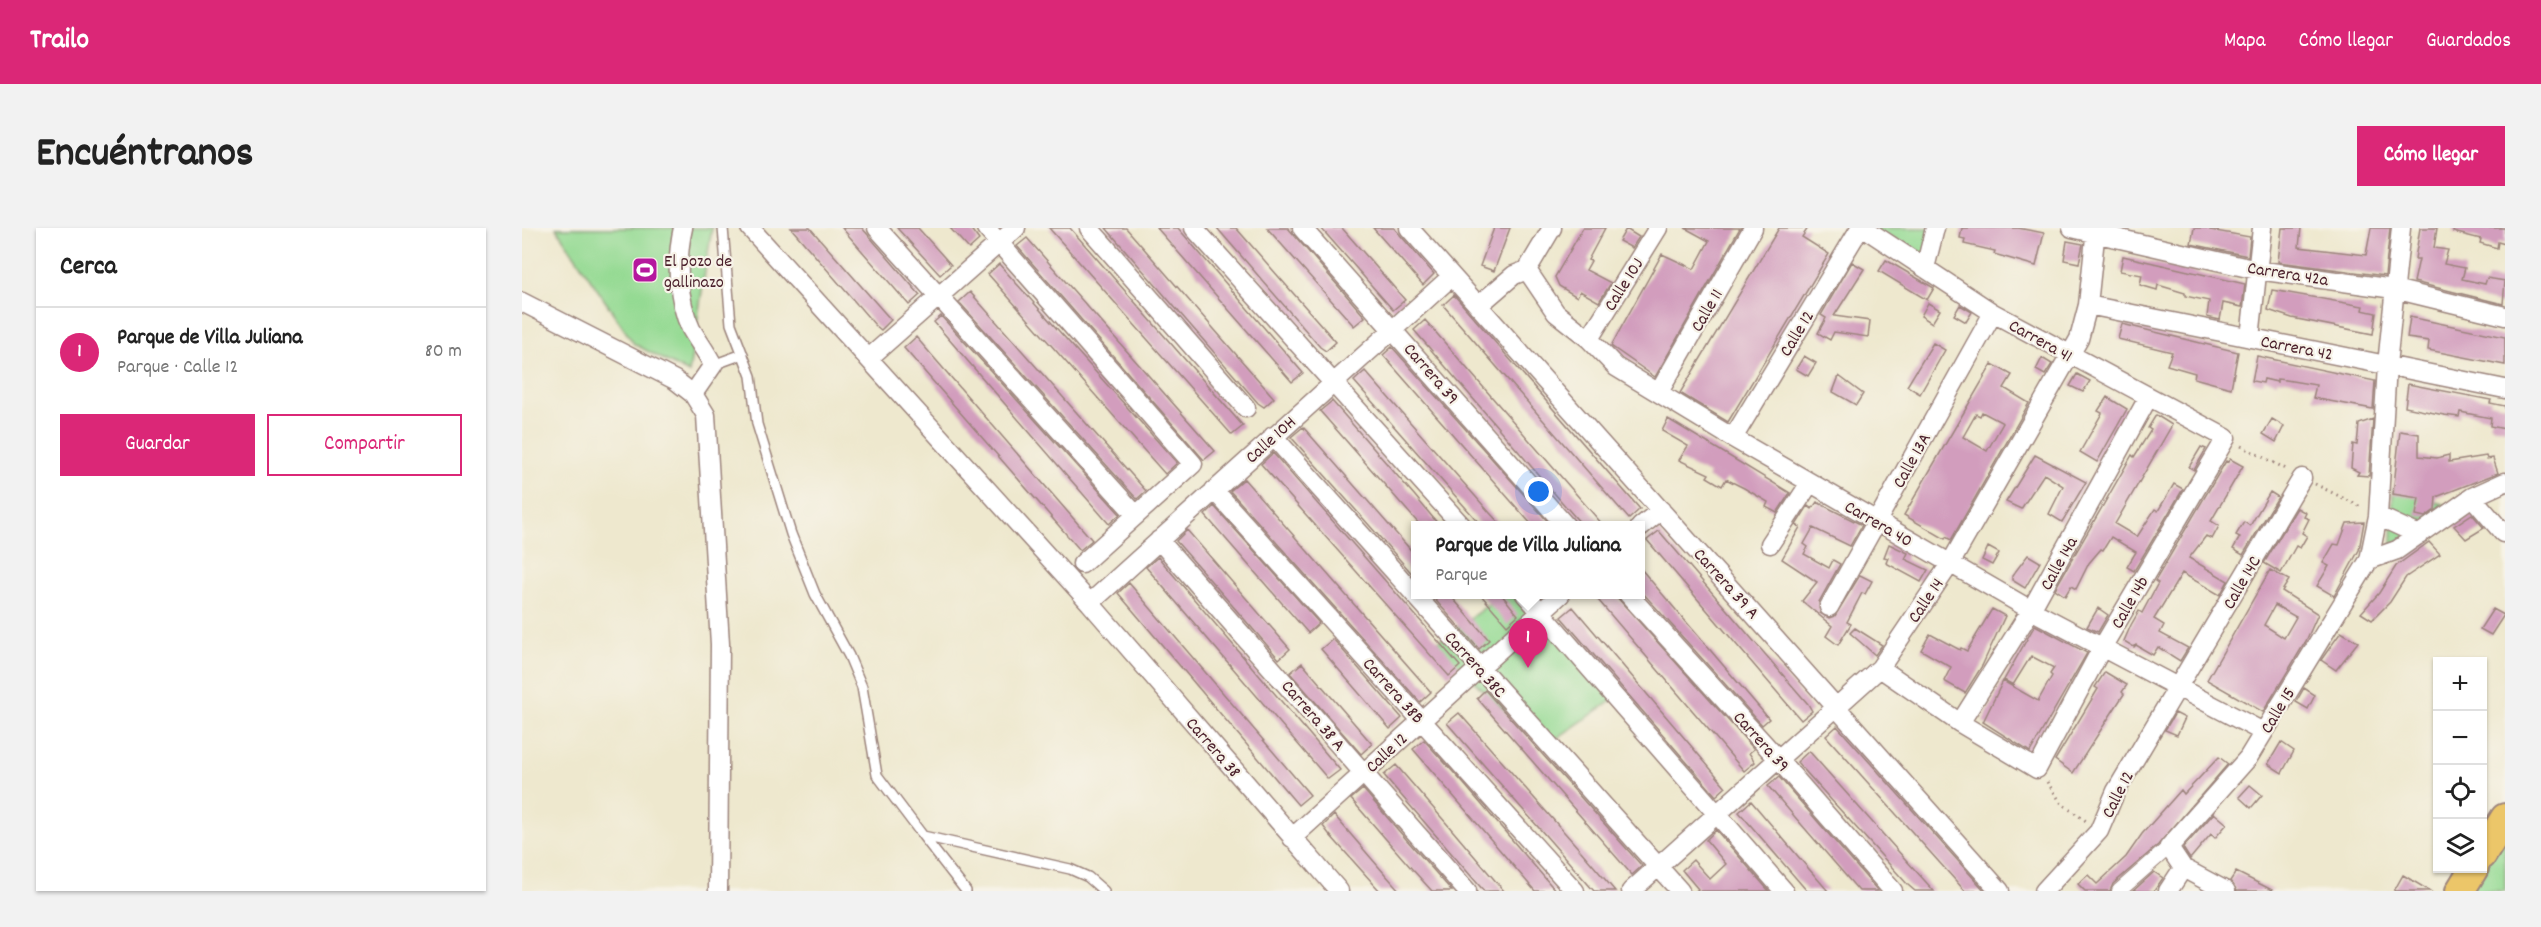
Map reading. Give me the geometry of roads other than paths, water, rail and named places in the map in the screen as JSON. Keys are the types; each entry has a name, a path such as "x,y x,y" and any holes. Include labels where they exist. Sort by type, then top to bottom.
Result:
{"highway":[{"path":"2487,847 2505,820"},
{"path":"2460,891 2471,873"}],"street":[{"path":"683,228 680,243 680,284 686,315 713,365 693,394"},
{"name":"Carrera 38","path":"750,228 1090,603 1338,891"},
{"path":"877,228 1136,515"},
{"path":"986,228 1193,464 1082,564"},
{"path":"870,358 1016,228"},
{"path":"1089,228 1246,408"},
{"path":"1194,228 1458,521"},
{"name":"Carrera 39","path":"1302,228 1562,521"},
{"name":"Carrera 39 A","path":"1409,228 1451,278 1837,706 2000,891"},
{"path":"1478,306 1514,275 1527,270 1552,228"},
{"name":"Calle 10J","path":"1589,339 1658,228"},
{"name":"Calle 11","path":"1659,392 1753,228"},
{"name":"Carrera 41","path":"1862,228 1993,313 2226,438"},
{"name":"Calle 12","path":"1732,438 1862,228"},
{"path":"1925,268 1935,228"},
{"name":"Carrera 42a","path":"2072,228 2096,230 2257,270 2394,289 2505,316"},
{"path":"2250,338 2262,228"},
{"name":"Calle 15","path":"2119,891 2169,847 2248,758 2369,560 2378,516 2387,365 2401,228"},
{"name":"Calle 14","path":"1631,891 1880,668 1950,564 2079,339 2088,305 2096,230"},
{"name":"Carrera 40","path":"1527,270 1556,313 1589,339 1616,367 1732,438 2031,610 2263,732"},
{"name":"Calle 10H","path":"1090,603 1451,278"},
{"path":"522,302 675,380 693,394 706,415 720,644 718,891"},
{"name":"Carrera 42","path":"2088,305 2505,389"},
{"name":"Calle 13A","path":"1829,607 1993,313"},
{"name":"Calle 14a","path":"1960,723 2031,610 2148,398"},
{"name":"Carrera 38C","path":"1273,436 1411,591"},
{"name":"Calle 14b","path":"1960,723 2037,769 2103,646 2226,438"},
{"name":"Calle 14C","path":"2179,687 2302,477"},
{"path":"2369,560 2397,550 2472,497 2505,482"},
{"path":"1770,544 1810,483"},
{"name":"Carrera 38B","path":"1214,490 1575,891"},
{"path":"2472,497 2504,533"},
{"path":"1645,524 1661,510"},
{"path":"2378,516 2419,535"},
{"name":"Carrera 38 A","path":"1159,540 1467,891"},
{"name":"Carrera 38C","path":"1418,599 1680,891"},
{"path":"1529,599 1784,891"},
{"name":"Calle 12","path":"1292,838 1555,599"},
{"name":"Carrera 39","path":"1633,599 1778,759 1893,891"},
{"path":"1880,668 1960,723"},
{"name":"Calle 12","path":"2044,891 2099,831 2116,791 2179,687"},
{"path":"2169,847 2183,868 2226,891"},
{"path":"2168,891 2183,868"}],"lane":[{"path":"723,228 731,324 751,376 757,424 791,534 815,594 849,656 862,687 877,775 966,891"},
{"path":"713,365 743,354"},
{"path":"923,836 1070,869 1088,877 1104,891"}],"place":[{"name":"El pozo de gallinazo","path":"645,270"},
{"name":"Parque de Villa Juliana","path":"1528,668"}]}
